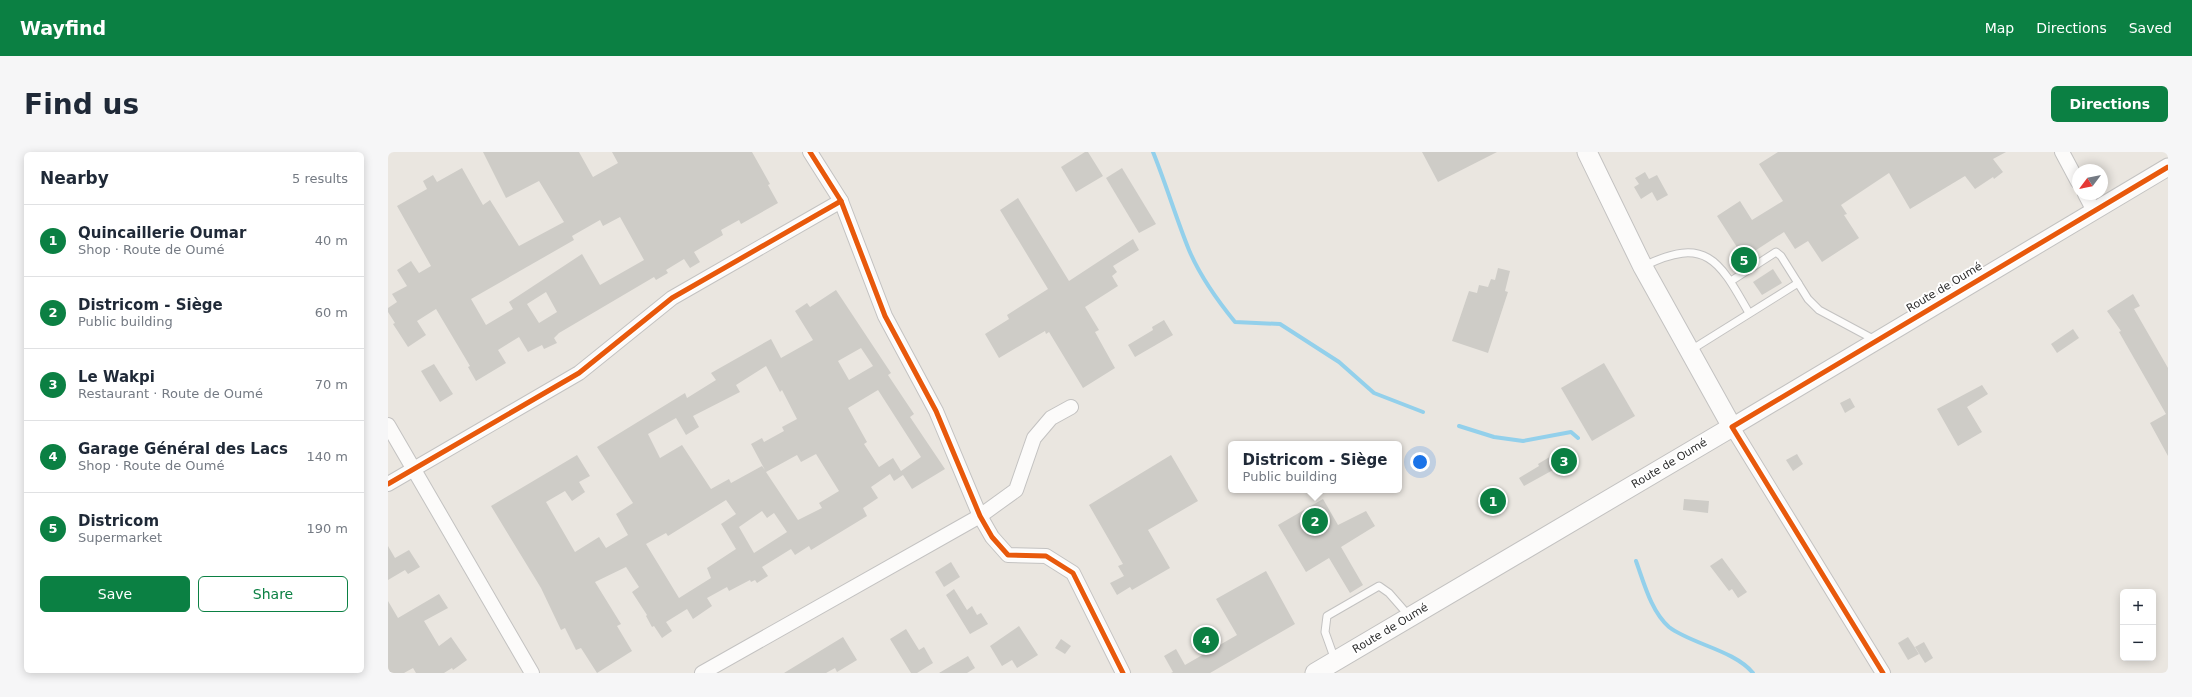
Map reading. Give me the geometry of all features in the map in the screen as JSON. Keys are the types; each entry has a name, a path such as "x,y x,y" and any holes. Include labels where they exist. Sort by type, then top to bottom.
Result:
{"main road":[{"path":"1587,152 1643,267 1732,426"},
{"name":"Route de Oumé","path":"1315,673 1732,426"}],"street":[{"path":"810,152 841,201 885,316 936,411 980,516 992,537 1008,555 1046,556 1073,573 1123,673"},
{"path":"2062,152 2072,171"},
{"name":"Route de Oumé","path":"1732,426 2168,167"},
{"path":"2088,200 2094,211"},
{"path":"388,484 413,467 579,373 672,298 841,201"},
{"path":"702,673 980,516 1016,490 1034,438 1051,418 1071,407"},
{"path":"388,425 532,673"},
{"path":"1732,426 1883,673"}],"lane":[{"path":"1731,281 1776,252 1781,256 1808,299 1820,310 1875,340"},
{"path":"1643,267 1673,254 1696,254 1712,259 1721,267 1731,281 1749,313"},
{"path":"1690,351 1798,283"},
{"path":"1335,661 1325,632 1327,616 1379,586 1389,593 1410,617"}],"building":[{"path":"483,152 579,152 593,177 618,163 612,152 752,152 770,184 768,185 778,203 741,224 739,220 721,230 723,235 694,252 700,262 690,268 684,259 666,270 668,273 656,280 654,277 559,333 554,338 557,343 544,349 542,345 528,352 519,337 498,350 506,363 476,381 468,367 470,366 436,309 417,321 426,335 408,347 393,324 395,323 388,312 388,308 397,302 392,294 407,286 397,270 411,261 419,273 431,266 397,206 427,189 423,181 433,175 437,182 462,168 483,205 490,200 519,246 564,222 539,181 506,198","holes":["620,217 644,260 600,285 582,254 509,302 513,309 486,325 471,299 574,240 572,236 600,220 603,226","546,292 557,312 539,323 527,304"]},
{"path":"1085,152 1088,152 1103,176 1076,192 1061,167"},
{"path":"1422,152 1497,152 1438,182"},
{"path":"1778,152 2006,152 1993,159 2003,172 1994,179 1993,177 1975,189 1965,176 1910,209 1889,173 1841,205 1847,214 1844,215 1859,238 1822,262 1808,241 1795,249 1784,232 1744,258 1717,216 1740,201 1752,220 1783,201 1759,164"},
{"path":"1122,168 1156,224 1139,233 1106,178"},
{"path":"1645,172 1649,179 1657,175 1668,195 1657,201 1652,192 1641,199 1634,187 1639,184 1635,178"},
{"path":"1018,198 1069,281 1133,239 1139,250 1113,266 1117,272 1112,276 1118,286 1085,307 1099,330 1095,332 1115,368 1083,388 1049,332 1046,334 1045,331 999,358 985,334 1009,319 1007,315 1048,289 1000,210"},
{"path":"1498,268 1510,271 1505,291 1508,292 1488,353 1452,341 1469,291 1477,293 1479,285 1488,287 1491,279 1495,280"},
{"path":"1773,269 1782,283 1762,295 1753,282"},
{"path":"836,290 891,373 888,375 914,414 910,417 945,469 912,489 903,475 894,481 890,474 871,487 878,498 863,508 867,516 811,550 809,546 795,555 791,549 762,567 768,576 757,583 755,580 751,582 750,580 729,591 727,587 707,598 712,606 693,619 687,609 666,622 672,631 662,638 654,626 652,627 646,616 647,615 632,592 639,587 626,567 595,582 621,624 617,626 632,651 597,673 581,648 576,650 565,628 561,630 541,588 491,506 577,455 590,476 579,482 585,492 572,501 565,491 546,502 575,552 599,537 606,548 628,535 616,514 633,503 597,447 685,393 687,398 716,380 711,373 771,339 781,358 813,340 795,311 807,303 810,307","holes":["861,348 873,366 849,380 838,361","766,366 780,392 782,390 797,419 782,427 784,431 764,442 762,438 751,444 765,470 762,466 731,483 729,479 711,489 682,445 660,458 648,434 676,418 686,435 699,427 693,416 740,392 736,385","878,390 921,457 901,471 893,458 879,467 864,444 867,442 848,408","816,454 839,491 819,503 822,508 798,520 766,472 797,455 801,462","726,500 736,514 721,524 736,549 707,568 711,578 679,598 646,544 666,533 668,536","762,511 767,518 774,513 787,532 754,553 739,527"]},
{"path":"2133,294 2140,306 2134,309 2168,368 2168,456 2150,423 2166,414 2119,332 2121,331 2107,311"},
{"path":"1164,320 1173,335 1135,357 1128,345 1153,330 1152,327"},
{"path":"2073,329 2079,338 2057,353 2051,344"},
{"path":"1604,363 1635,416 1592,441 1561,388"},
{"path":"434,364 453,394 440,402 421,371"},
{"path":"1982,385 1988,394 1967,407 1982,432 1958,446 1937,409"},
{"path":"1850,398 1855,407 1845,413 1840,403"},
{"path":"1566,447 1573,459 1524,486 1519,478 1539,466 1538,464"},
{"path":"1797,454 1803,464 1793,471 1786,460"},
{"path":"1171,455 1198,501 1148,530 1170,568 1132,590 1130,587 1117,595 1110,583 1124,576 1118,566 1123,564 1089,505"},
{"path":"1323,499 1338,525 1366,511 1375,526 1341,547 1363,585 1350,593 1329,558 1306,572 1278,525"},
{"path":"1684,499 1709,501 1708,513 1683,510"},
{"path":"388,546 395,558 409,550 420,567 408,574 405,570 388,580"},
{"path":"1722,558 1747,592 1738,598 1732,589 1729,591 1710,566"},
{"path":"951,562 960,577 944,587 935,572"},
{"path":"1266,571 1295,624 1210,673 1171,673 1173,672 1164,656 1176,649 1185,665 1237,635 1216,599"},
{"path":"954,589 967,610 972,606 977,615 981,613 988,624 970,634 946,595"},
{"path":"439,594 448,608 424,621 439,646 451,637 467,660 453,670 452,668 444,673 416,673 413,668 404,673 388,673 388,601 398,618"},
{"path":"1019,626 1038,655 1017,668 1012,660 1002,666 990,646"},
{"path":"906,629 919,650 924,647 933,663 917,673 911,673 890,639"},
{"path":"843,637 857,660 837,672 835,668 826,673 784,673"},
{"path":"1908,637 1919,654 1908,660 1898,643"},
{"path":"1061,639 1071,646 1065,654 1055,648"},
{"path":"1924,642 1933,658 1925,663 1915,647"},
{"path":"968,656 975,668 967,673 939,673"}],"waterway":[{"path":"1153,152 1193,260 1209,288 1235,322 1280,324 1339,362 1374,393 1423,412"},
{"path":"1459,426 1494,437 1523,441 1571,432 1578,438"},
{"path":"1636,561 1653,605 1657,613 1669,627 1678,633 1735,658 1753,673"}],"cycle path":[{"path":"810,152 841,201 885,316 936,411 980,516 992,537 1008,555 1046,556 1073,573 1123,673"},
{"path":"1883,673 1732,427 2168,167"},
{"path":"388,484 579,373 672,298 841,201"}],"place":[{"name":"Districom","path":"1744,260"},
{"name":"Le Wakpi","path":"1564,461"},
{"name":"Quincaillerie Oumar","path":"1493,501"},
{"name":"Districom - Siège","path":"1315,521"},
{"name":"Garage Général des Lacs","path":"1206,640"}]}
